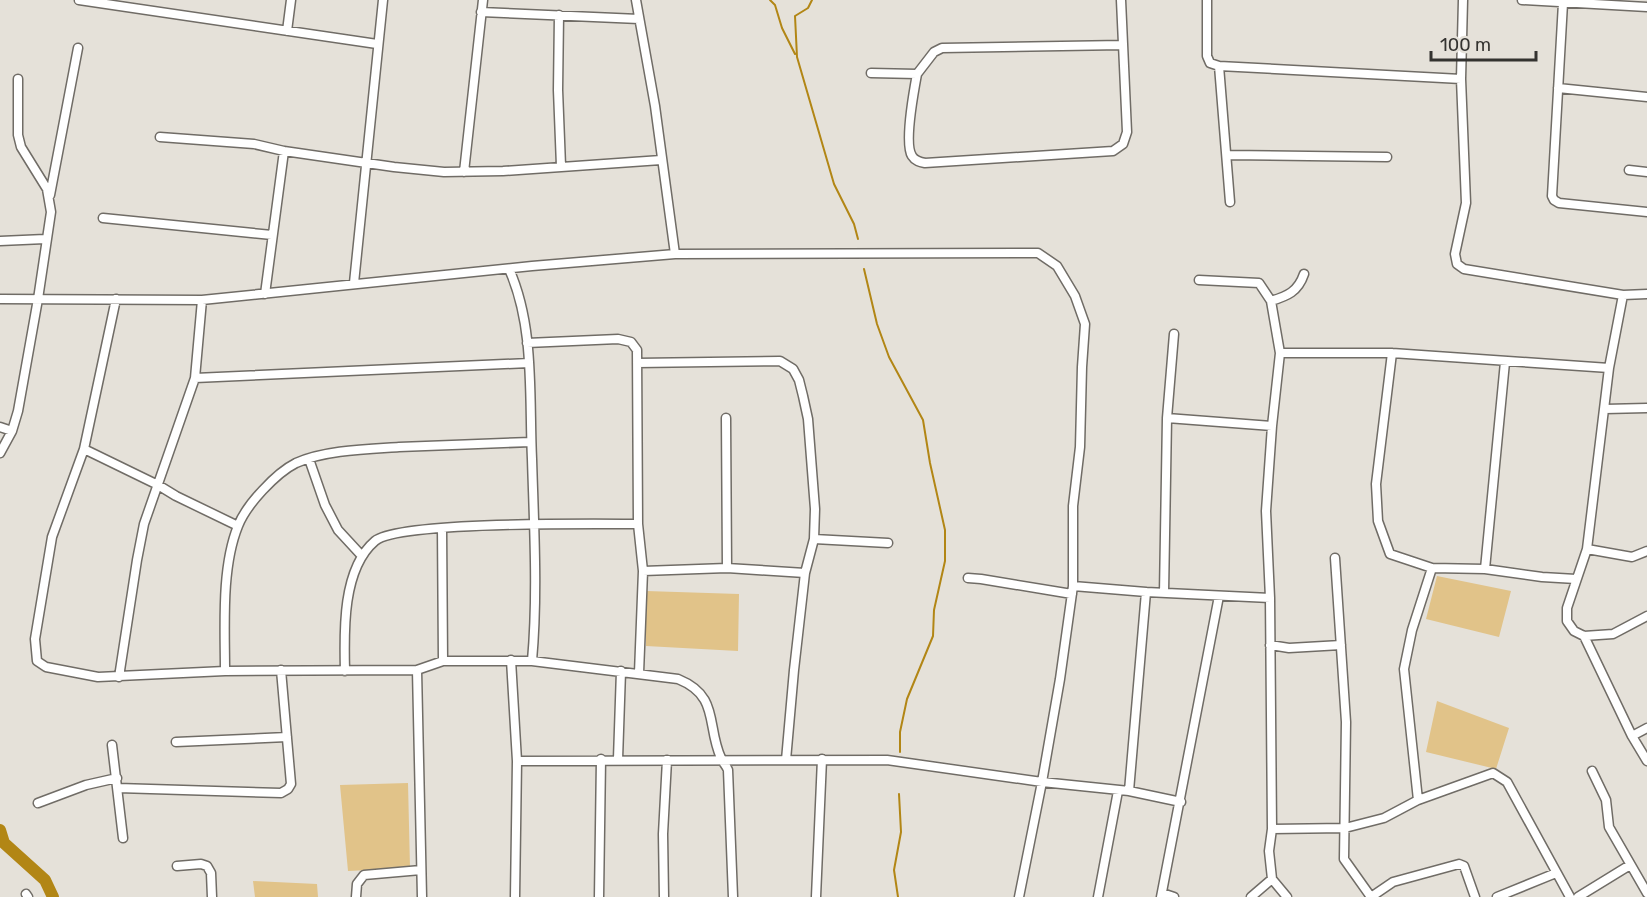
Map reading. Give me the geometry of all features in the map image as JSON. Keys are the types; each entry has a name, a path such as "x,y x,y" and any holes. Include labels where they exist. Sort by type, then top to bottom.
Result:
{"street":[{"path":"79,0 377,44"},
{"path":"143,10 144,0"},
{"path":"287,31 291,0"},
{"path":"354,283 383,0"},
{"path":"464,172 483,0"},
{"path":"638,0 675,254"},
{"path":"1121,0 1127,132 1123,144 1113,151 918,162 911,154 909,145 911,104 917,74 934,52 942,48 1122,45"},
{"path":"1207,0 1207,56 1210,63 1219,66 1461,79"},
{"path":"1463,0 1461,79 1466,203 1455,254 1456,264 1464,269 1623,295 1647,294"},
{"path":"1522,0 1647,7"},
{"path":"1563,3 1552,196 1559,203 1647,212"},
{"path":"481,12 639,19"},
{"path":"560,15 558,90 561,166"},
{"path":"0,453 12,430 18,411 38,299 45,239 51,212 50,197 78,48"},
{"path":"1219,66 1230,202"},
{"path":"871,73 917,74"},
{"path":"18,79 18,135 21,147 50,197"},
{"path":"1558,88 1647,97"},
{"path":"160,137 254,144 284,151 365,163 464,172 661,160"},
{"path":"265,294 284,151"},
{"path":"1227,154 1388,157"},
{"path":"1629,170 1647,172"},
{"path":"103,218 272,235"},
{"path":"0,241 45,239"},
{"path":"0,299 202,300 354,283 675,254 1038,253 1057,266 1075,296 1085,324 1080,447 1073,506 1073,590 1042,782 1018,897"},
{"path":"509,269 516,285 529,363 534,525 532,661"},
{"path":"1271,301 1292,293 1300,284 1304,274"},
{"path":"1199,280 1258,283 1271,301 1280,353 1266,511 1270,598 1272,829 1269,851 1272,879 1287,897"},
{"path":"1623,295 1609,369 1587,549 1567,608 1567,621 1574,631 1584,636 1613,634 1647,616"},
{"path":"116,300 84,450 52,537 34,651 37,662 46,667 98,677 120,677 134,674 225,671 417,670 443,661 511,660 678,678 691,684 709,708 721,759 728,770 733,897"},
{"path":"120,677 144,525 195,378 202,300"},
{"path":"1164,593 1167,418 1174,334"},
{"path":"527,343 618,339 631,342 637,350 638,524 643,570 639,673"},
{"path":"1280,353 1392,353 1609,369"},
{"path":"1392,353 1376,484 1378,520 1390,554 1432,568 1485,569 1576,579"},
{"path":"637,363 780,362 793,369 799,380 808,419 815,509 814,539 805,573 786,760"},
{"path":"1485,569 1505,362"},
{"path":"195,378 529,363"},
{"path":"1605,409 1647,408"},
{"path":"726,418 727,568"},
{"path":"1167,418 1272,426"},
{"path":"0,427 12,430"},
{"path":"225,671 225,597 230,559 238,526 249,507 280,475 295,464 309,459 351,450 531,442"},
{"path":"84,450 158,484 176,496 238,526"},
{"path":"309,459 325,505 338,530 362,556"},
{"path":"345,671 346,606 356,570 362,556 376,541 385,536 442,528 638,524"},
{"path":"442,528 443,661"},
{"path":"814,539 888,543"},
{"path":"1587,549 1632,557 1647,551"},
{"path":"1335,558 1346,722 1344,859 1371,897 1393,882 1459,864 1464,866 1475,897"},
{"path":"643,570 727,568 805,573"},
{"path":"1418,800 1404,669 1412,630 1432,568"},
{"path":"968,578 1073,590 1270,598"},
{"path":"1129,791 1146,592"},
{"path":"1174,897 1162,895 1219,596"},
{"path":"1584,636 1632,736 1647,761"},
{"path":"1270,645 1289,648 1341,645"},
{"path":"511,660 517,760 515,897"},
{"path":"118,788 281,793 288,789 291,784 281,670"},
{"path":"417,670 422,897"},
{"path":"618,759 621,671"},
{"path":"1632,736 1647,728"},
{"path":"176,742 287,737"},
{"path":"112,745 123,838"},
{"path":"599,897 601,759"},
{"path":"816,897 822,759"},
{"path":"517,760 887,760 1042,782 1129,791 1181,802"},
{"path":"664,897 667,760"},
{"path":"1592,771 1606,800 1609,827 1647,892"},
{"path":"1272,829 1345,828 1384,818 1418,800 1492,773 1507,782 1570,897"},
{"path":"38,803 86,785 117,778"},
{"path":"1098,897 1118,791"},
{"path":"177,866 201,864 207,866 211,873 212,897"},
{"path":"1578,897 1630,865"},
{"path":"356,897 357,884 364,875 421,870"},
{"path":"1497,897 1556,873"},
{"path":"1251,897 1272,879"}],"shaded area":[{"path":"1437,576 1511,591 1499,637 1426,619"},
{"path":"646,591 739,594 738,651 646,646"},
{"path":"1437,701 1509,728 1496,769 1426,752"},
{"path":"408,783 410,868 348,871 340,785"},
{"path":"253,881 317,884 318,897 255,897"}],"waterway":[{"path":"770,0 775,5 782,28 795,54"},
{"path":"812,0 808,8 795,16 797,57 834,184 854,224 858,239"},
{"path":"864,269 877,324 889,357 923,420 945,530 945,561 934,610 933,636 907,699 900,732 900,752"},
{"path":"898,897 894,870 901,832 899,794"},
{"path":"0,830 4,843 45,880 53,897"}]}
